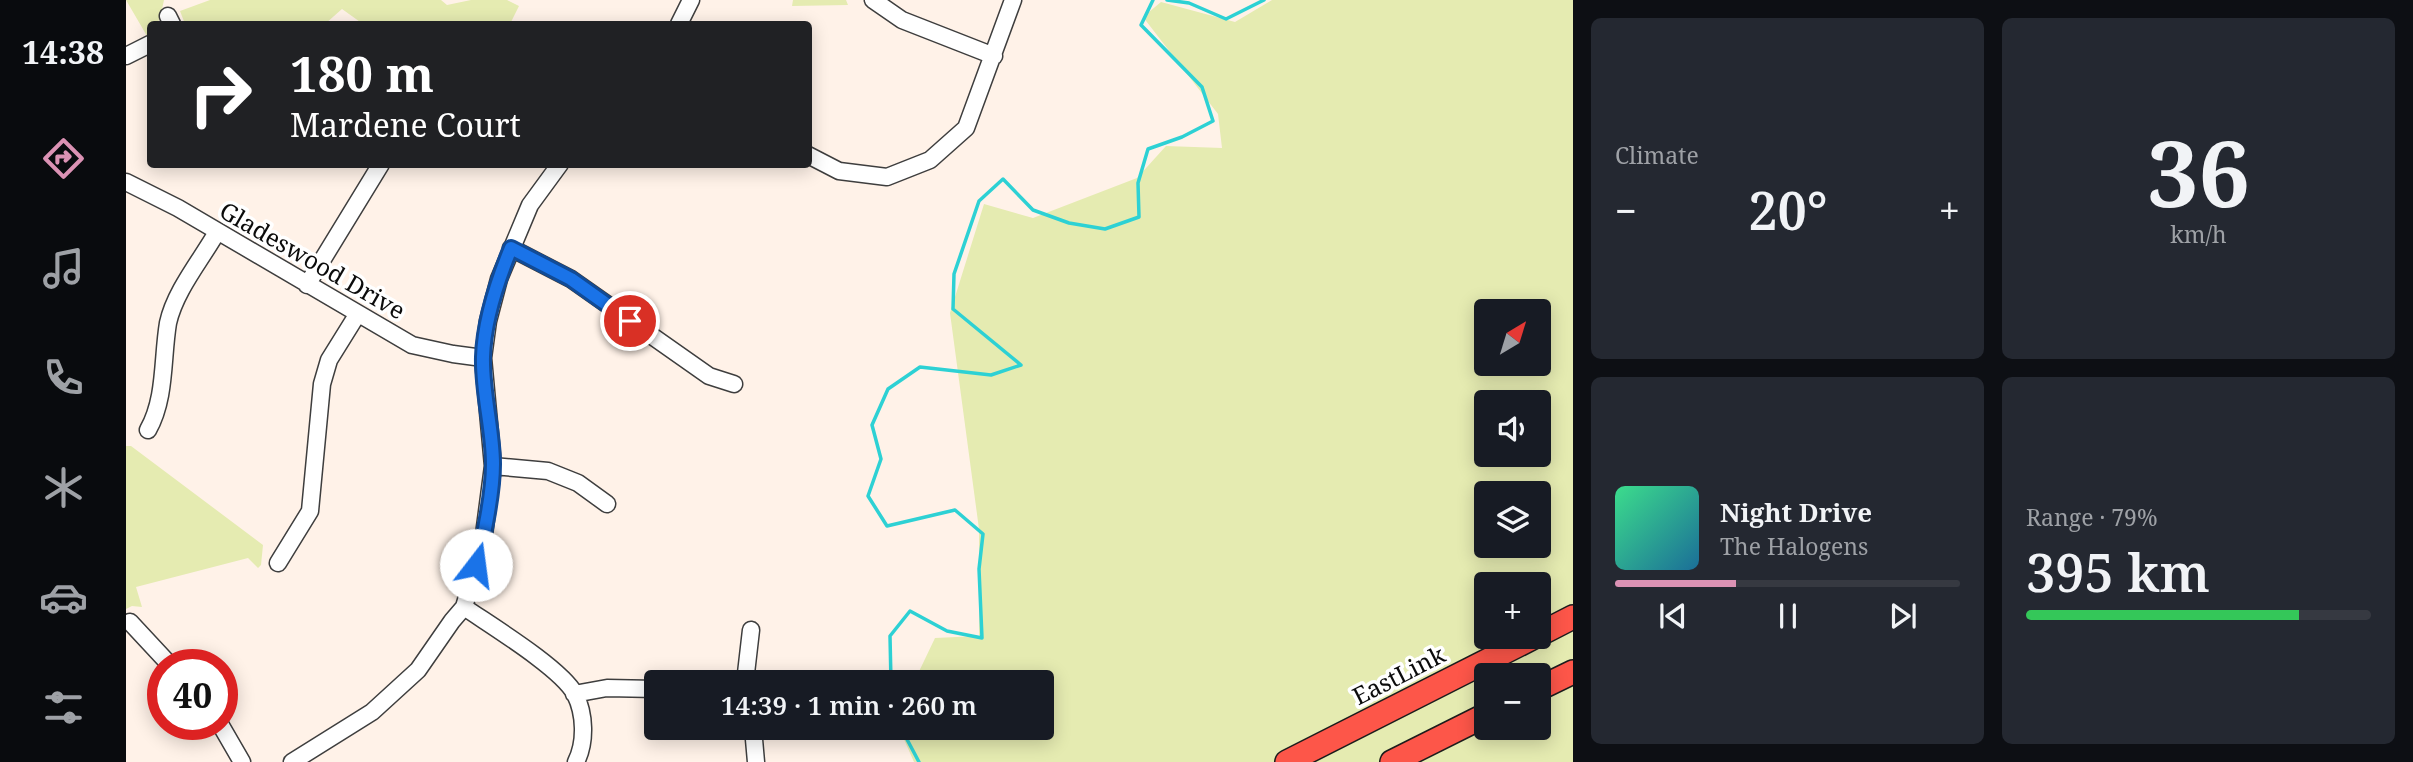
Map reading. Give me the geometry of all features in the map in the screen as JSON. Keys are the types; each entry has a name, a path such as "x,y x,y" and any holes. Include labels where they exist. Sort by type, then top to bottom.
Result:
{"highway":[{"name":"EastLink","path":"1551,628 1573,617"},
{"name":"EastLink","path":"1287,762 1510,649"},
{"path":"1551,682 1573,671"},
{"path":"1392,762 1474,721"}],"street":[{"path":"680,21 691,0"},
{"path":"873,0 902,20 994,56"},
{"path":"812,157 839,171 887,177 930,160 966,128 1013,0"},
{"path":"126,56 147,46"},
{"path":"307,285 379,168"},
{"path":"292,762 372,712 418,670 464,607 483,542 493,466 483,358 488,321 499,279 530,205 557,168"},
{"name":"Gladeswood Drive","path":"126,182 178,208 412,345 483,358"},
{"path":"148,430 158,414 169,321 179,296 217,232"},
{"path":"511,248 571,279 709,376 734,384"},
{"path":"278,563 310,511 322,384 329,360 357,315"},
{"path":"493,466 548,471 578,483 607,504"},
{"path":"464,607 556,672 574,694 583,723 582,750 576,762"},
{"path":"130,622 155,649"},
{"path":"746,670 751,630"},
{"path":"574,694 607,688 644,689"},
{"path":"229,740 242,762"},
{"path":"754,740 756,762"}],"green space":[{"path":"126,0 164,0 158,21 147,21 147,36"},
{"path":"210,0 441,0 447,5 471,0 507,0 519,6 512,21 359,21 342,9 328,21 184,21 180,11"},
{"path":"793,0 846,0 848,5 792,6"},
{"path":"1272,0 1573,0 1573,762 914,762 904,740 1054,740 1054,670 920,670 935,638 979,636 979,529 950,313 984,204 1033,218 1137,178 1166,146 1222,148 1218,114 1143,17 1161,2 1235,22"},
{"path":"126,446 131,446 263,545 261,565 258,568 248,558 136,587 142,607 132,606 126,609"}],"waterway":[{"path":"891,670 890,636 910,611 947,631 982,638 979,569 983,534 955,510 887,526 868,496 881,459 872,425 888,389 920,367 991,375 1021,365 953,309 954,274 979,201 1003,179 1033,210 1069,223 1105,229 1139,217 1138,183 1148,149 1182,137 1213,121 1202,87 1141,25 1153,0"},
{"path":"1167,0 1189,3 1226,19 1264,0"},
{"path":"907,740 919,762"}],"route":[{"path":"476,565 483,542 493,466 483,358 488,321 499,279 511,248 571,279 630,321"}]}
